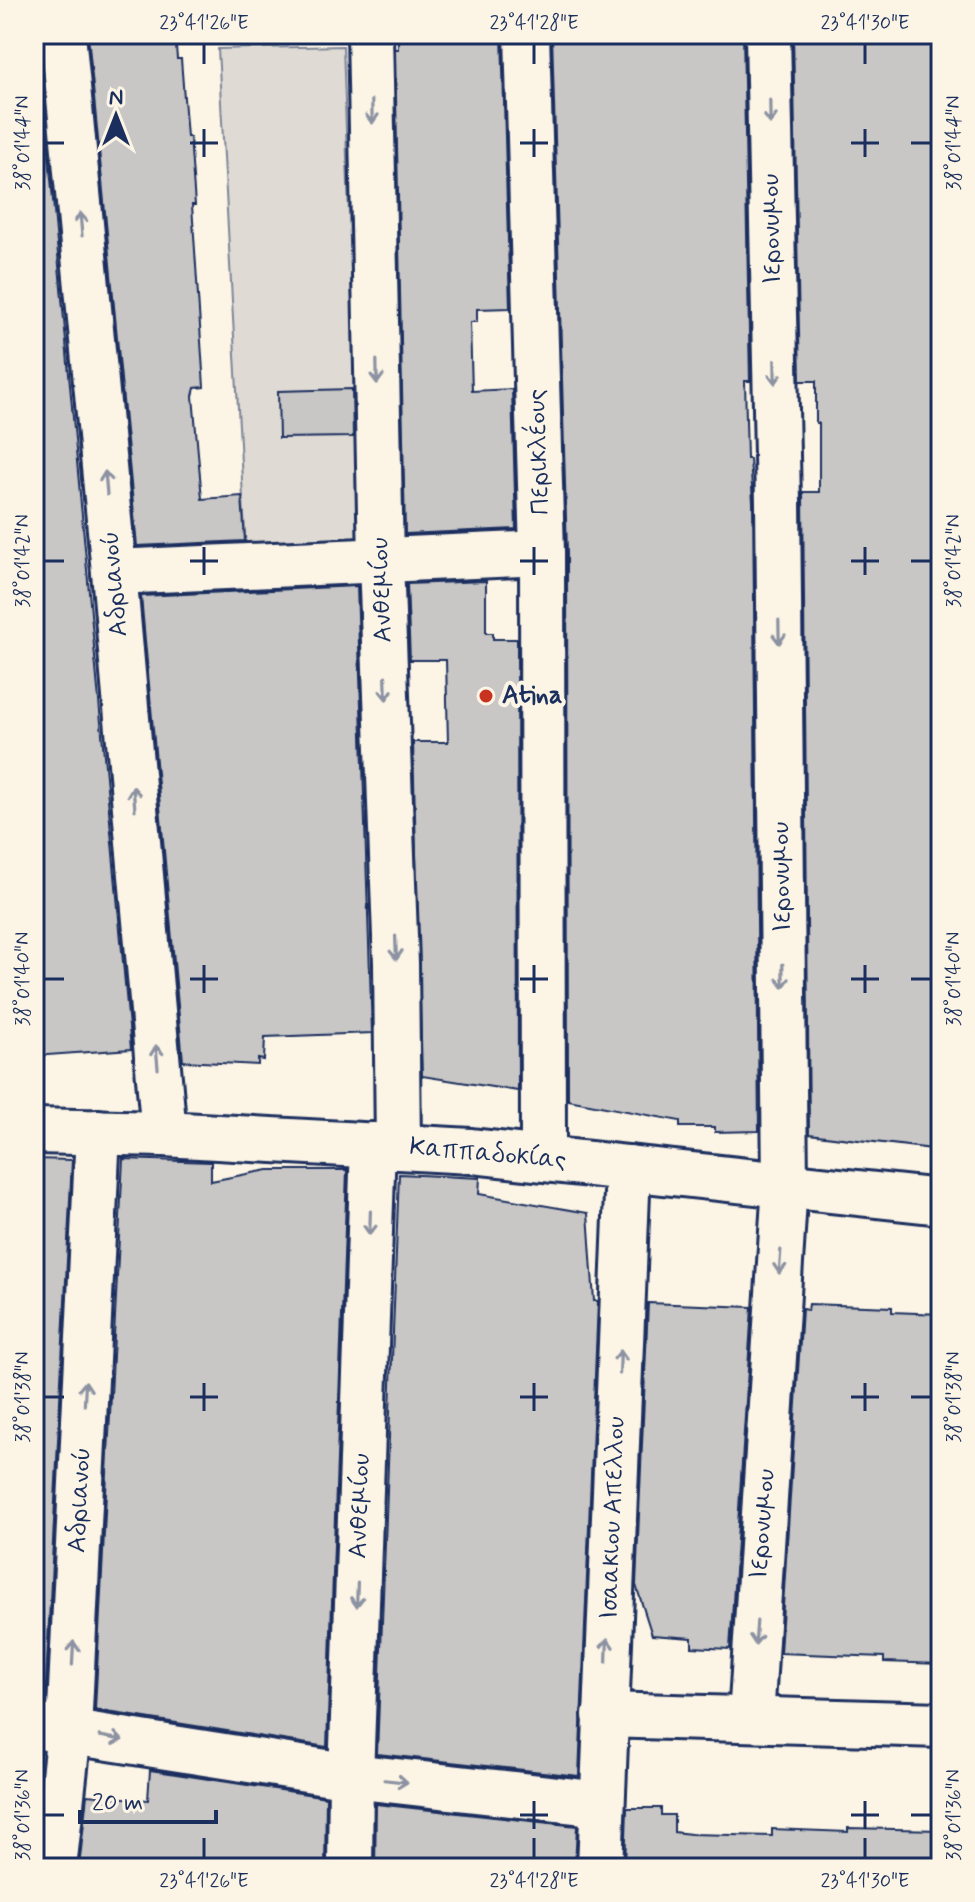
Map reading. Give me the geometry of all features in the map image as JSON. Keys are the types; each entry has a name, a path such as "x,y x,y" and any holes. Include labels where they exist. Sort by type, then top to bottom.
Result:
{"street":[{"name":"Αδριανού","path":"63,34 164,1134"},
{"name":"Ανθεμίου","path":"350,1868 351,1776 396,963 381,561 370,34"},
{"name":"Περικλέους","path":"527,34 542,553 543,1158"},
{"name":"Ιερονυμου","path":"751,1719 785,1184 778,487 768,34"},
{"path":"114,572 542,553"},
{"name":"Καππαδοκίας","path":"34,1131 164,1134 543,1158 941,1202"},
{"name":"Αδριανού","path":"54,1868 52,1728 98,1132"},
{"name":"Ισαακιου Απελλου","path":"600,1868 628,1168"},
{"path":"605,1715 941,1725"},
{"path":"52,1728 351,1776 602,1804"}],"shaded area":[{"path":"343,46 361,549 246,552 218,49"}],"building":[{"path":"175,34 177,59 181,59 195,205 192,205 204,387 195,388 193,396 202,499 242,496 245,541 137,546 88,35"},
{"path":"423,34 502,34 510,308 477,309 477,322 470,322 472,391 512,389 516,529 405,534 395,49 398,49 398,38 423,38"},
{"path":"552,34 743,34 750,381 745,381 747,459 750,459 753,502 759,1131 715,1132 715,1127 680,1127 680,1121 568,1100 567,552"},
{"path":"793,34 941,34 941,1150 809,1134 803,492 819,492 819,423 816,423 816,381 800,381"},
{"path":"38,37 131,1049 34,1056 34,38"},
{"path":"352,389 353,437 279,438 278,391"},
{"path":"486,581 486,633 493,633 493,639 517,639 518,1091 422,1076 413,742 448,742 446,660 410,660 407,584"},
{"path":"357,586 372,1033 265,1037 264,1060 258,1059 258,1065 183,1061 141,596"},
{"path":"34,1159 72,1160 45,1702 34,1702"},
{"path":"123,1159 211,1162 211,1181 268,1170 347,1170 327,1747 95,1710"},
{"path":"399,1174 480,1178 479,1194 588,1213 594,1301 598,1301 579,1776 377,1754"},
{"path":"648,1303 752,1307 730,1649 692,1647 692,1638 652,1635 636,1585"},
{"path":"809,1304 892,1307 892,1312 941,1314 941,1664 884,1662 884,1657 780,1653 802,1309 808,1310"},
{"path":"150,1770 326,1797 325,1868 79,1868 87,1795 148,1800"},
{"path":"376,1804 577,1826 575,1868 375,1868"},
{"path":"627,1808 661,1808 661,1815 674,1815 674,1832 691,1834 772,1836 772,1829 848,1832 848,1828 941,1830 941,1868 625,1868"}],"place":[{"name":"Atina","path":"486,696"}]}
